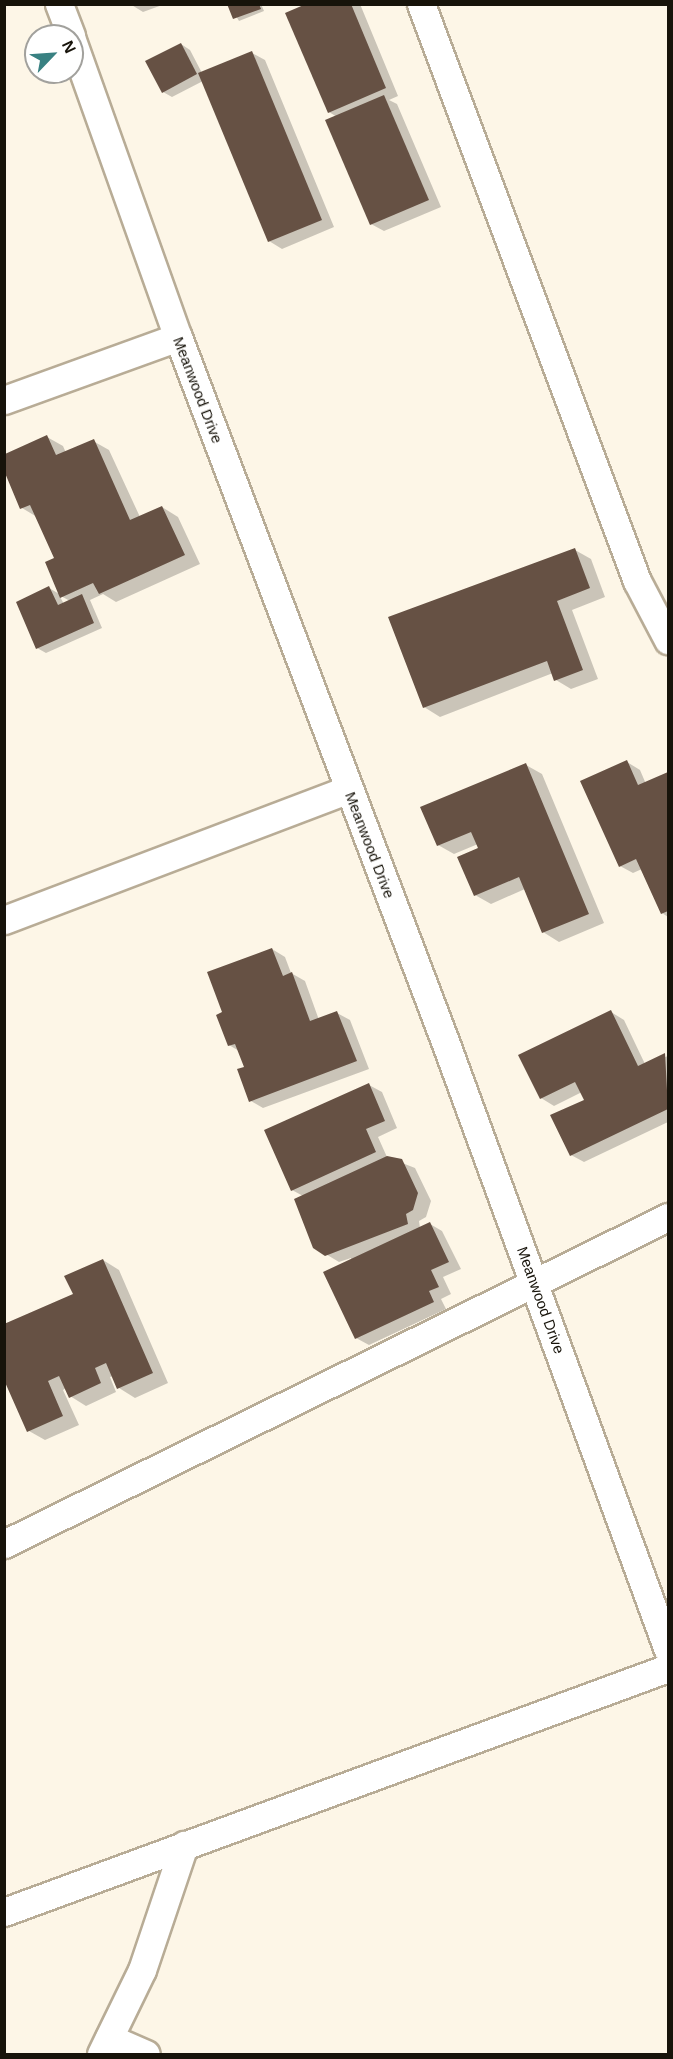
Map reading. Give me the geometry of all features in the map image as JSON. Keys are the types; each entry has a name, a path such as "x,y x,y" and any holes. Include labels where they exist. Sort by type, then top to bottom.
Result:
{"street":[{"name":"Meanwood Drive","path":"59,4 66,24"},
{"path":"421,4 637,581 669,640"},
{"name":"Meanwood Drive","path":"84,74 178,337 534,1280 669,1650"},
{"path":"4,400 178,337"},
{"path":"4,920 348,789"},
{"path":"4,1544 534,1280 669,1216"},
{"path":"4,1912 669,1668"},
{"path":"146,2055 105,2046 142,1970 184,1845"}],"building":[{"path":"227,4 259,4 261,9 233,19"},
{"path":"306,4 351,4 386,88 328,113 285,13"},
{"path":"181,43 197,74 162,93 145,61"},
{"path":"252,51 322,220 268,242 198,73"},
{"path":"384,95 429,200 370,225 325,120"},
{"path":"47,435 56,455 94,439 130,520 162,506 185,555 99,594 93,583 60,598 45,562 54,558 30,505 20,509 5,473 5,454"},
{"path":"575,548 590,588 557,601 583,670 554,681 547,661 423,708 388,617"},
{"path":"49,586 58,605 82,594 94,623 36,649 16,602"},
{"path":"627,760 638,785 668,772 668,911 661,914 636,859 619,867 580,781"},
{"path":"526,763 589,914 542,933 519,877 474,896 457,857 478,848 471,832 437,846 420,807"},
{"path":"272,948 283,976 292,972 310,1021 337,1011 357,1061 249,1102 237,1069 244,1067 235,1044 228,1046 216,1015 222,1012 207,972"},
{"path":"611,1010 638,1066 665,1053 668,1109 570,1156 550,1115 584,1100 575,1082 540,1099 518,1055"},
{"path":"369,1083 385,1121 366,1129 376,1152 291,1191 264,1130"},
{"path":"387,1156 402,1159 418,1193 413,1210 406,1214 408,1224 325,1256 313,1248 294,1199"},
{"path":"430,1222 449,1262 431,1270 439,1287 429,1291 434,1302 355,1339 323,1272"},
{"path":"103,1259 153,1373 117,1389 106,1363 95,1368 101,1383 69,1398 59,1376 48,1381 63,1416 27,1432 4,1380 4,1324 73,1294 64,1276"}]}
